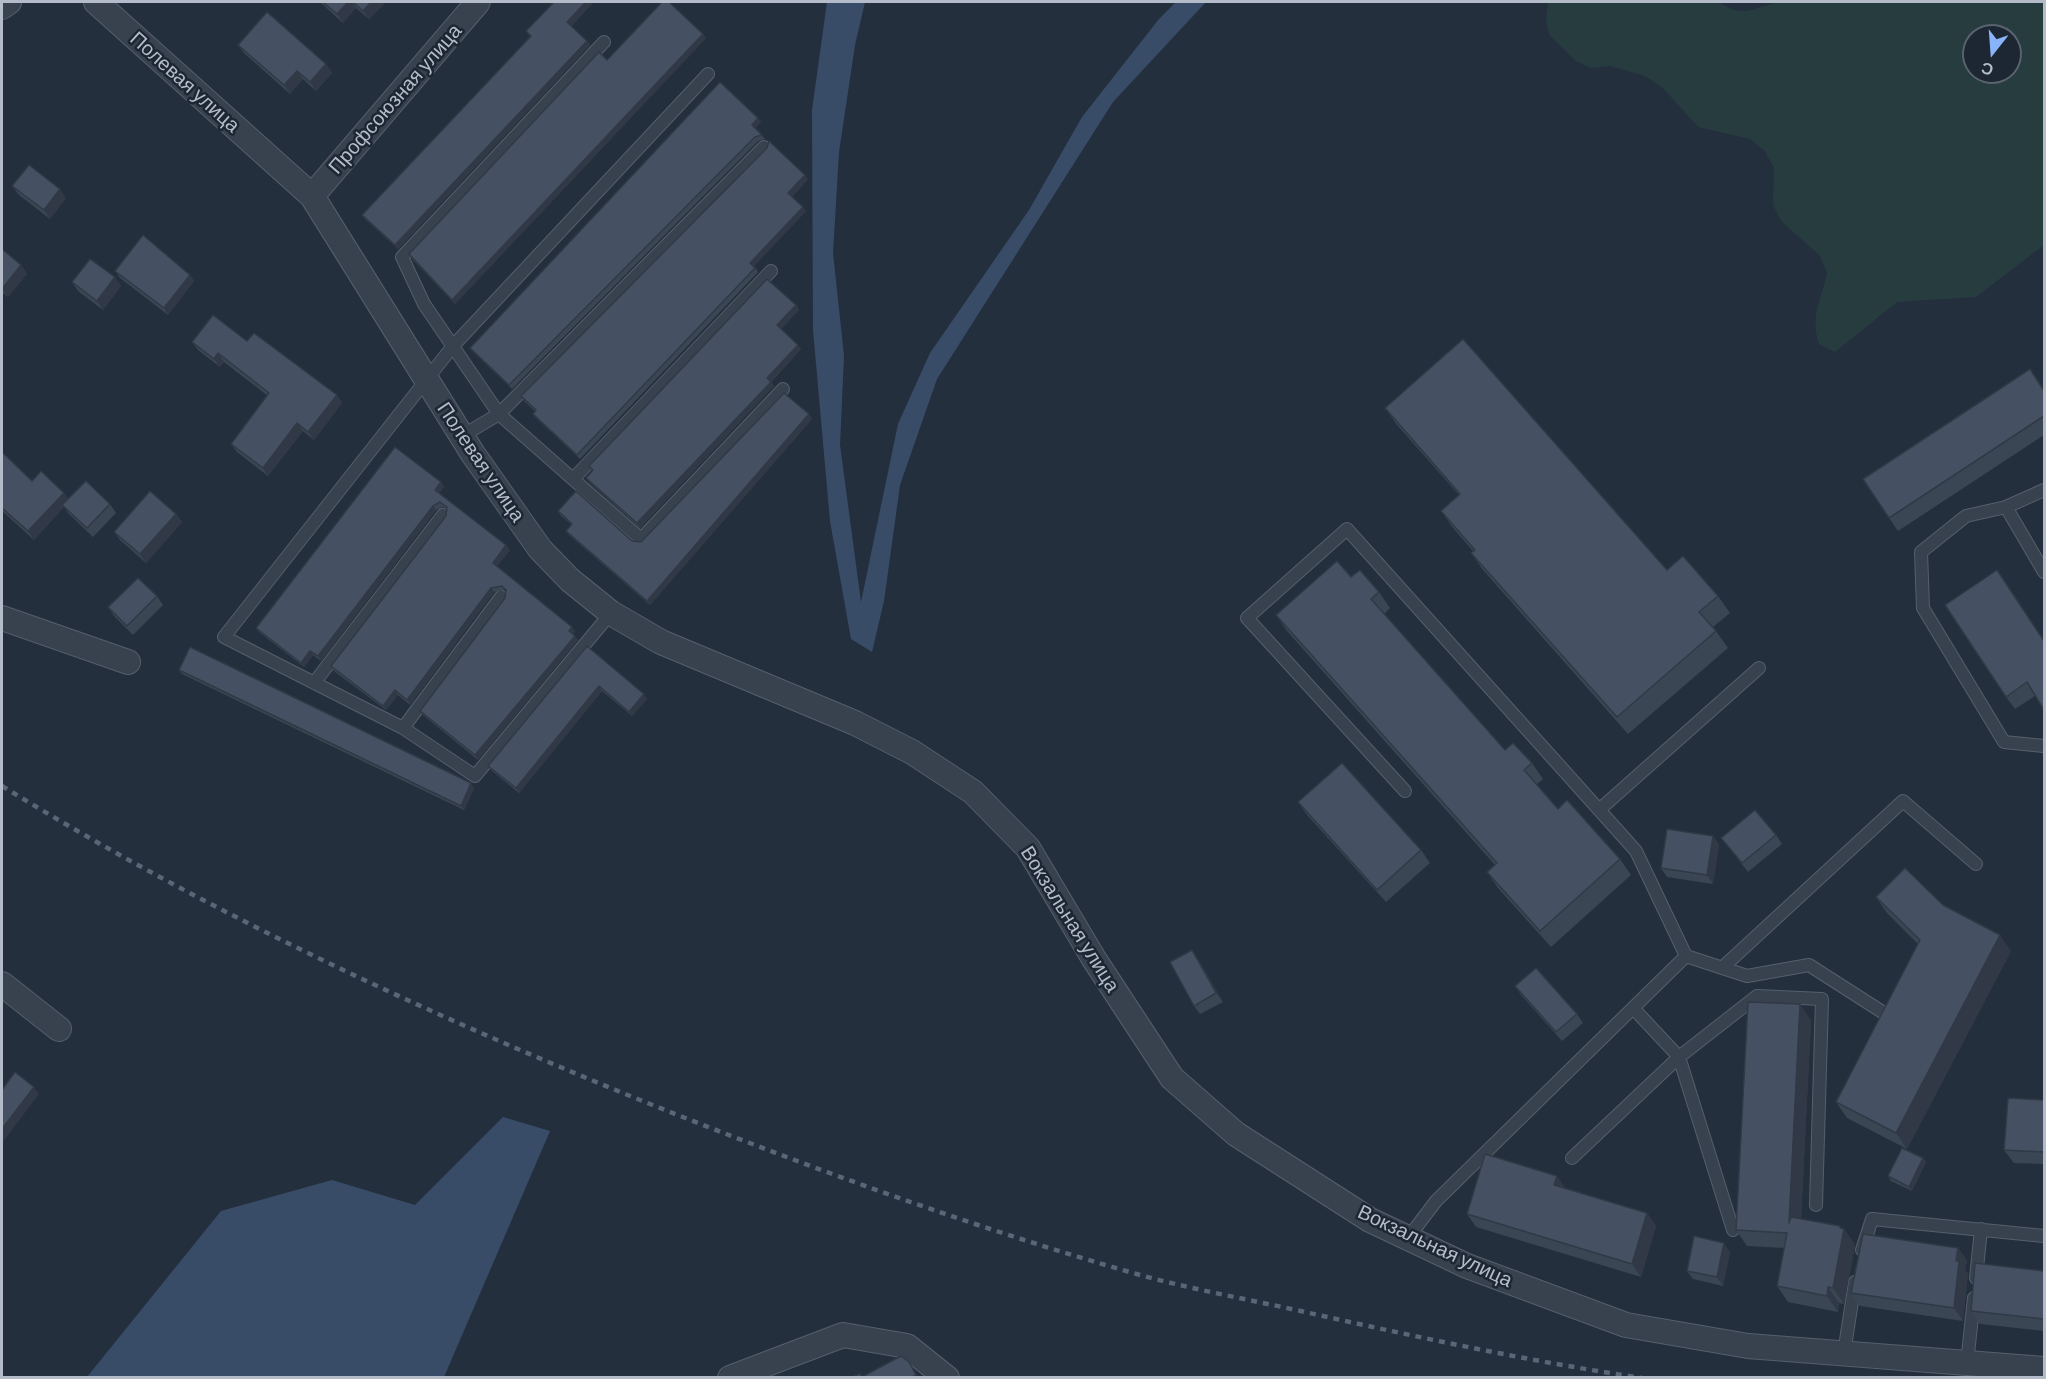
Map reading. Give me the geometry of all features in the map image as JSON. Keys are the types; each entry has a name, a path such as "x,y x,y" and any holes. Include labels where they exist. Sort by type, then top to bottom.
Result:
{"street":[{"path":"2,7 9,2"},
{"name":"Полевая улица","path":"96,2 312,196 462,436 540,549 570,580 611,613 661,642 855,723 912,752 973,792"},
{"name":"Профсоюзная улица","path":"312,196 478,2"},
{"path":"2,618 128,662"},
{"name":"Вокзальная улица","path":"973,792 1028,848 1094,959 1172,1078 1236,1134 1370,1220 1467,1266 1626,1325 1748,1346 2044,1369"},
{"path":"2,984 59,1029"},
{"path":"730,1377 843,1335 907,1346 947,1377"}],"lane":[{"path":"604,42 402,257 424,304 499,414 641,539 783,389"},
{"path":"611,613 475,777 403,728 224,637 453,346 708,74"},
{"path":"462,436 499,414 764,147"},
{"path":"573,479 771,271"},
{"path":"2044,490 2006,507 1966,516 1921,552 1923,609 2004,742 2044,746"},
{"path":"2006,507 2044,572"},
{"path":"314,683 443,515"},
{"path":"1405,790 1247,618 1347,529 1636,851 1686,956 1747,976 1809,965 1887,1014"},
{"path":"403,728 501,597"},
{"path":"1599,810 1759,668"},
{"path":"1722,968 1903,801 1976,864"},
{"path":"1408,1238 1436,1201 1686,956"},
{"path":"1572,1158 1679,1057 1756,996 1822,999 1816,1205"},
{"path":"1634,1009 1679,1057 1732,1230"},
{"path":"1844,1353 1858,1265 1872,1219 2044,1236"},
{"path":"1967,1363 1981,1230"}],"green space":[{"path":"1548,2 1719,2 1734,10 1747,11 1781,2 2044,2 2044,245 1976,297 1897,302 1835,352 1819,344 1816,325 1817,308 1827,273 1820,256 1781,221 1773,205 1774,168 1765,151 1750,139 1698,127 1663,88 1645,76 1610,66 1591,68 1576,61 1549,35 1546,19"}],"water":[{"path":"827,2 865,2 855,45 839,152 833,253 844,356 840,445 861,602 898,424 930,353 1029,210 1082,117 1159,19 1176,2 1206,2 1113,102 937,379 900,485 884,601 872,652 851,639 830,521 813,330 812,110"},
{"path":"503,1117 550,1131 444,1377 87,1377 221,1211 332,1180 415,1205"}],"building":[{"path":"323,2 348,2 337,14"},
{"path":"353,2 371,2 363,11"},
{"path":"554,2 586,2 567,22 587,41 395,245 362,215 531,36 526,31"},
{"path":"662,2 669,2 703,34 452,300 409,254 599,52 607,60"},
{"path":"267,12 326,64 310,82 297,71 284,85 238,45"},
{"path":"720,82 758,118 752,125 762,135 755,137 509,385 470,348"},
{"path":"769,141 805,175 788,193 803,207 750,263 755,268 577,455 533,414 536,410 521,396 767,148"},
{"path":"29,165 60,189 44,210 12,186"},
{"path":"143,235 190,275 164,308 115,271"},
{"path":"2,249 21,265 2,289"},
{"path":"90,259 115,277 97,301 72,282"},
{"path":"767,279 796,305 777,325 798,345 767,378 771,382 637,523 586,478 593,470 589,466"},
{"path":"213,315 247,341 254,333 337,395 308,432 297,423 263,468 231,444 269,393 218,353 214,359 192,342"},
{"path":"1463,339 1667,570 1683,556 1718,596 1699,612 1716,631 1617,717 1471,553 1475,550 1441,511 1460,494 1385,408"},
{"path":"2030,369 2044,391 2044,416 1889,518 1863,479"},
{"path":"784,393 809,414 647,601 566,531 572,524 558,511 576,491 632,541 641,542"},
{"path":"395,447 441,482 435,490 506,545 493,563 572,627 569,631 575,636 475,755 420,711 505,598 506,590 502,586 491,588 407,700 395,690 383,706 331,666 446,516 447,507 440,502 433,506 318,656 310,651 301,663 256,628"},
{"path":"2,452 32,481 41,471 64,493 28,531 2,508"},
{"path":"86,481 110,504 87,528 62,505"},
{"path":"150,491 176,514 140,554 114,532"},
{"path":"1337,561 1351,577 1360,570 1379,592 1371,599 1505,750 1513,743 1532,763 1524,770 1558,809 1567,800 1620,859 1540,931 1487,872 1497,863 1276,615"},
{"path":"1997,570 2044,641 2044,710 2027,682 2006,697 1945,605"},
{"path":"138,578 157,596 127,626 108,607"},
{"path":"587,646 644,694 629,712 599,686 516,788 488,766"},
{"path":"190,647 471,783 461,806 179,670"},
{"path":"1342,763 1421,850 1377,890 1298,802"},
{"path":"1755,810 1776,835 1742,863 1721,838"},
{"path":"1667,829 1713,836 1707,875 1661,868"},
{"path":"1905,868 1943,905 2000,935 1896,1133 1836,1102 1920,940 1876,897"},
{"path":"1192,950 1216,993 1194,1006 1170,962"},
{"path":"1536,968 1577,1014 1556,1032 1515,986"},
{"path":"1748,1002 1800,1004 1789,1223 1791,1217 1840,1226 1844,1229 1833,1288 1828,1287 1827,1296 1777,1286 1787,1233 1736,1230"},
{"path":"15,1072 34,1087 2,1129 2,1090"},
{"path":"2008,1098 2044,1100 2044,1152 2004,1150"},
{"path":"1902,1148 1923,1158 1909,1187 1888,1176"},
{"path":"1485,1154 1557,1176 1554,1185 1647,1213 1632,1264 1467,1214"},
{"path":"1863,1234 1958,1248 1956,1261 1959,1261 1954,1308 1851,1293"},
{"path":"1694,1236 1724,1243 1717,1277 1687,1271"},
{"path":"1975,1263 2044,1271 2044,1319 1971,1311"},
{"path":"901,1356 909,1362 916,1375 912,1377 862,1377"}],"railway":[{"path":"2,786 158,876 238,918 401,997 567,1070 829,1173 1011,1236 1154,1279 1473,1348 1642,1378"}]}
